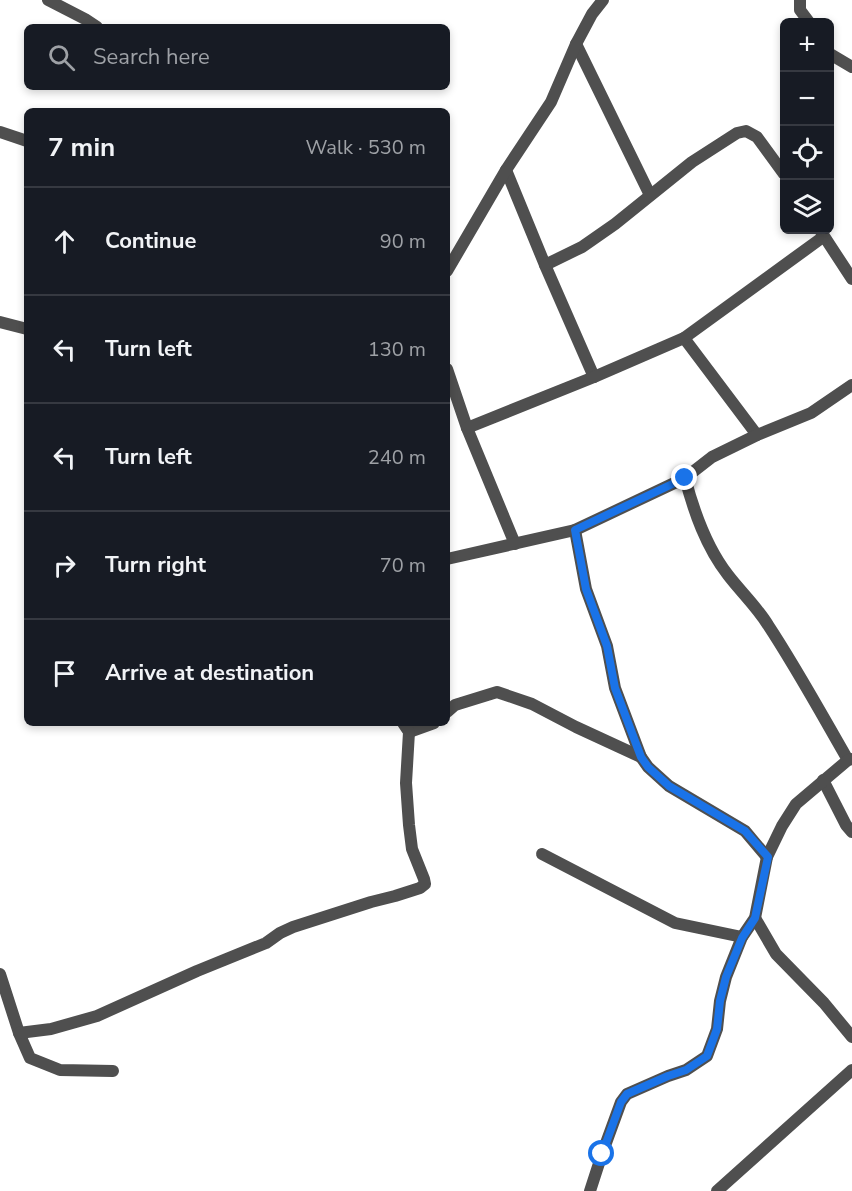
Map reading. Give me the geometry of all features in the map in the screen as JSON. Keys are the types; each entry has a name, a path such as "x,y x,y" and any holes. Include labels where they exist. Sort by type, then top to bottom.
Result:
{"street":[{"path":"48,0 92,24"},
{"path":"450,266 506,170 551,102 576,44 592,14 603,0"},
{"path":"800,0 800,10 805,18"},
{"path":"576,44 650,195"},
{"path":"834,56 852,67"},
{"path":"545,265 582,247 615,224 692,162 737,133 746,131 757,137 780,169"},
{"path":"0,132 24,140"},
{"path":"506,170 594,377"},
{"path":"467,428 684,338 821,234"},
{"path":"823,234 852,279"},
{"path":"0,322 24,328"},
{"path":"684,338 757,435"},
{"path":"450,378 467,428 515,544"},
{"path":"450,558 575,530 685,478 712,457 810,413 852,385"},
{"path":"591,1191 621,1102 627,1094 686,1070 707,1056 717,1029 720,1001 726,977 742,938 755,918 768,857 782,826 796,804 850,760 766,622 726,573 706,540 692,505 685,478"},
{"path":"575,530 586,589 607,646 615,688 641,757 648,767 669,786 745,831 768,857"},
{"path":"450,709 455,705 497,692 532,704 576,728 641,757"},
{"path":"19,1033 51,1029 97,1016 196,971 266,943 293,927 420,888 425,884 412,849 409,825 406,728"},
{"path":"823,780 846,825 852,832"},
{"path":"542,854 675,923 742,938"},
{"path":"755,918 776,954 824,1003 852,1038"},
{"path":"0,974 19,1033 30,1058 60,1070 113,1071"},
{"path":"717,1191 852,1070"}],"route":[{"path":"602,1154 621,1102 627,1094 686,1070 707,1056 717,1029 720,1001 726,977 742,938 755,918 768,857 745,831 669,786 648,767 641,757 615,688 607,646 586,589 575,530 685,478"}]}
